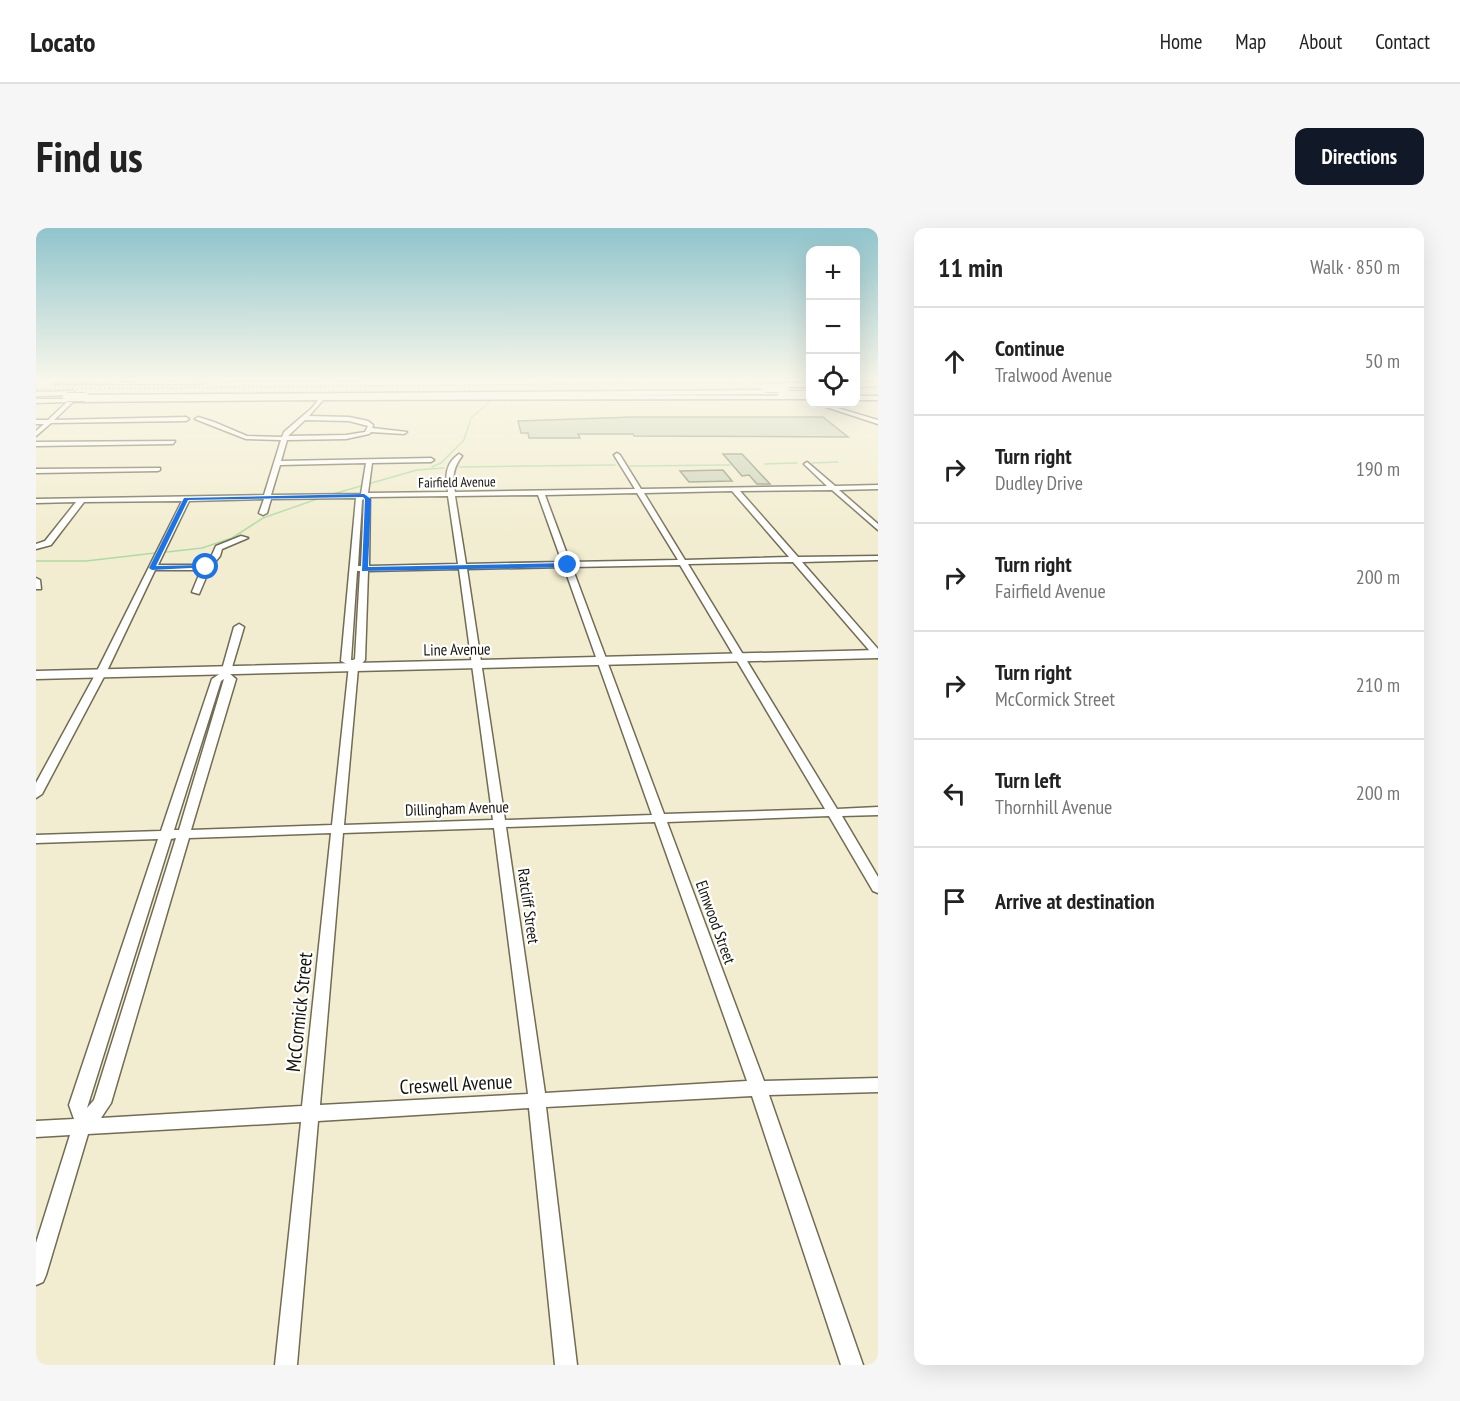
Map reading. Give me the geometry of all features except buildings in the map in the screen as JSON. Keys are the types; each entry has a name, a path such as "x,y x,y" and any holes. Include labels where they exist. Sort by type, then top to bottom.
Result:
{"main road":[{"name":"Line Avenue","path":"36,675 226,673 353,666 878,655"}],"street":[{"path":"232,432 241,437 284,438 346,437 365,432"},
{"path":"263,513 288,432"},
{"path":"36,444 173,442"},
{"path":"617,455 742,658 878,888"},
{"name":"Ratcliff Street","path":"459,456 450,469 451,494 478,665 537,1100 566,1365"},
{"path":"277,463 431,460"},
{"name":"McCormick Street","path":"286,1365 353,666 360,660 364,569 359,499 364,497 365,483 362,477 366,461"},
{"path":"807,464 878,528"},
{"path":"36,471 158,469"},
{"name":"Fairfield Avenue","path":"36,501 878,487"},
{"path":"734,489 878,655"},
{"name":"Elmwood Street","path":"541,493 758,1088 852,1365"},
{"path":"36,794 101,673 186,499"},
{"path":"36,548 48,543 81,501"},
{"name":"McCormick Street","path":"353,666 346,661 354,570 361,529"},
{"path":"196,592 206,567 216,556 219,548 243,538"},
{"path":"354,570 878,558"},
{"path":"152,568 206,567"},
{"path":"350,614 362,614"},
{"path":"83,1123 78,1106 217,679 226,673 239,627"},
{"path":"36,1275 83,1123 102,1103 231,679 226,673"},
{"name":"Dillingham Avenue","path":"36,839 878,811"},
{"name":"Creswell Avenue","path":"36,1129 83,1123 758,1088 878,1085"}],"waterway":[{"path":"432,467 441,463 464,440 467,432"},
{"path":"812,463 838,462"},
{"path":"765,464 797,463"},
{"path":"459,467 615,465"},
{"path":"630,466 730,465"},
{"path":"326,496 417,470 444,468"},
{"path":"167,552 202,548 232,538 263,518 320,498"},
{"path":"36,561 86,561 155,553"}],"route":[{"path":"206,567 152,568 186,499 364,496 368,499 364,569 568,565"}]}
